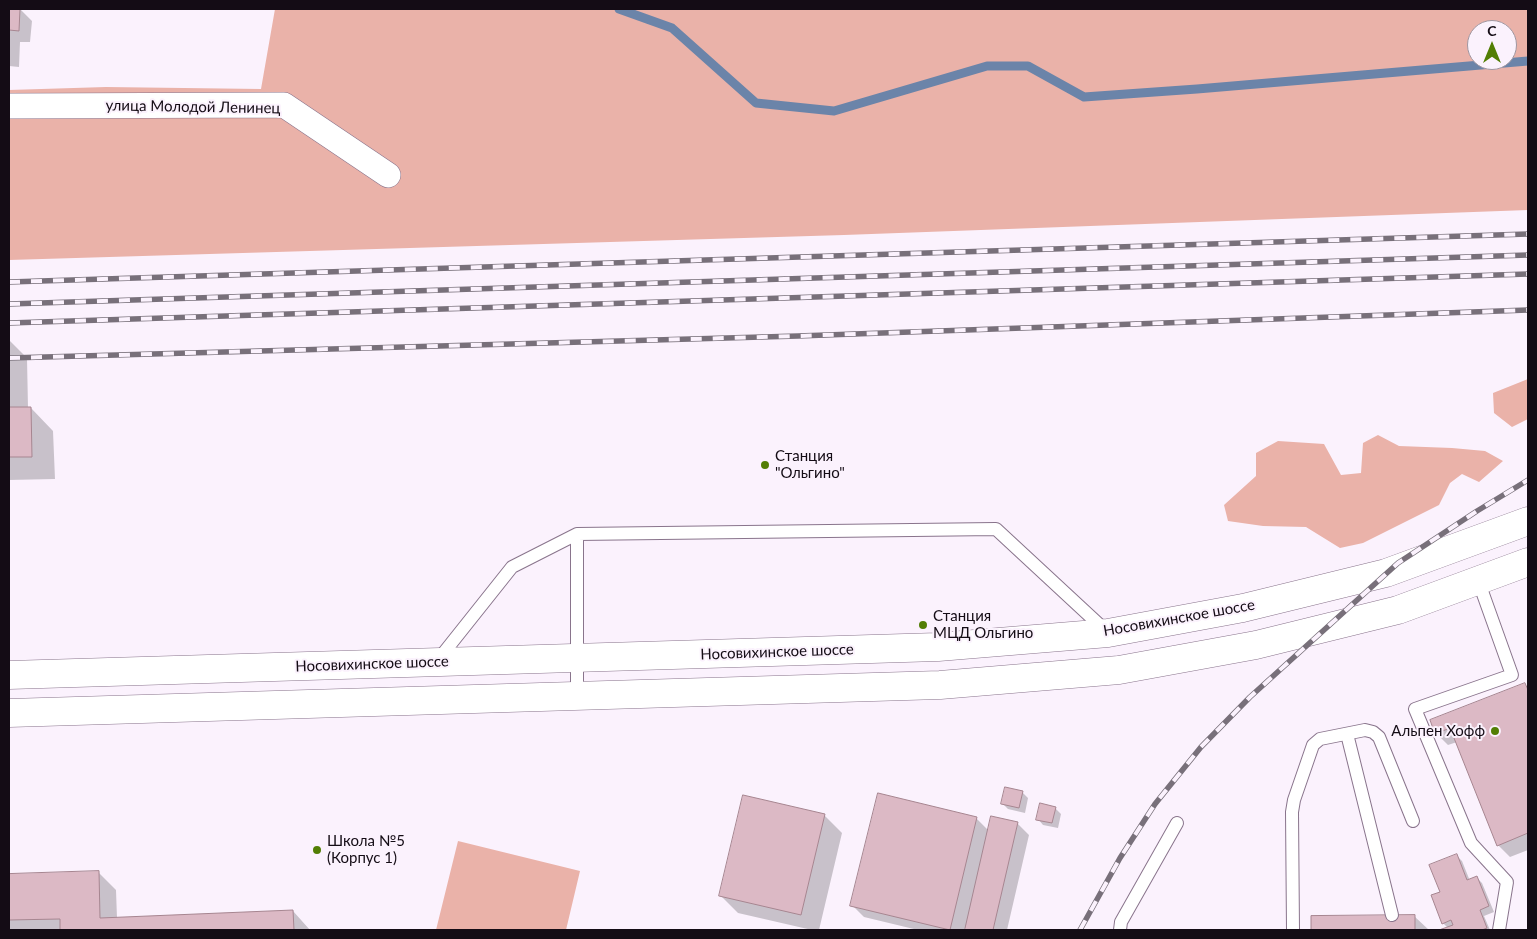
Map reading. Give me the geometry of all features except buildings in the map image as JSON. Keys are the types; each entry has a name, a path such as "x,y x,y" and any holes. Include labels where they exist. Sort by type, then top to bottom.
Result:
{"main road":[{"name":"Носовихинское шоссе","path":"9,675 938,647 1108,633 1243,608 1386,572 1528,521"},
{"path":"9,713 940,685 1119,670 1256,645 1398,610 1528,562"}],"street":[{"name":"улица Молодой Ленинец","path":"9,106 284,105 388,175"}],"lane":[{"path":"436,662 512,567 578,534 996,529 1108,633"},
{"path":"577,696 578,534"},
{"path":"1478,580 1512,675 1415,709 1471,843 1507,882 1498,930"},
{"path":"1293,930 1290,828 1294,800 1313,745 1320,740 1365,730 1373,732 1379,737 1413,821"},
{"path":"1347,734 1392,915"},
{"path":"1120,930 1121,922 1177,823"}],"shaded area":[{"path":"275,9 1528,9 1528,210 844,235 9,260 9,90 106,87 261,89"},
{"path":"1528,379 1528,419 1512,427 1494,413 1493,393"},
{"path":"1378,435 1399,446 1485,451 1503,461 1479,482 1462,474 1450,483 1439,505 1363,543 1340,548 1306,527 1263,526 1228,521 1224,505 1256,476 1256,453 1278,441 1324,444 1341,475 1361,473 1363,443"},
{"path":"458,841 580,871 566,930 436,930"}],"waterway":[{"path":"619,9 672,28 756,103 834,111 987,66 1028,66 1084,97 1528,61"}],"railway":[{"path":"9,282 1528,234"},
{"path":"9,304 1528,255"},
{"path":"9,323 1528,274"},
{"path":"9,358 798,336 1528,310"},
{"path":"1080,930 1120,858 1155,804 1201,747 1250,697 1398,563 1528,480"}],"place":[{"name":"Станция \"Ольгино\"","path":"765,465"},
{"name":"Станция МЦД Ольгино","path":"923,625"},
{"name":"Альпен Хофф","path":"1495,731"},
{"name":"Школа №5 (Корпус 1)","path":"317,850"}]}
